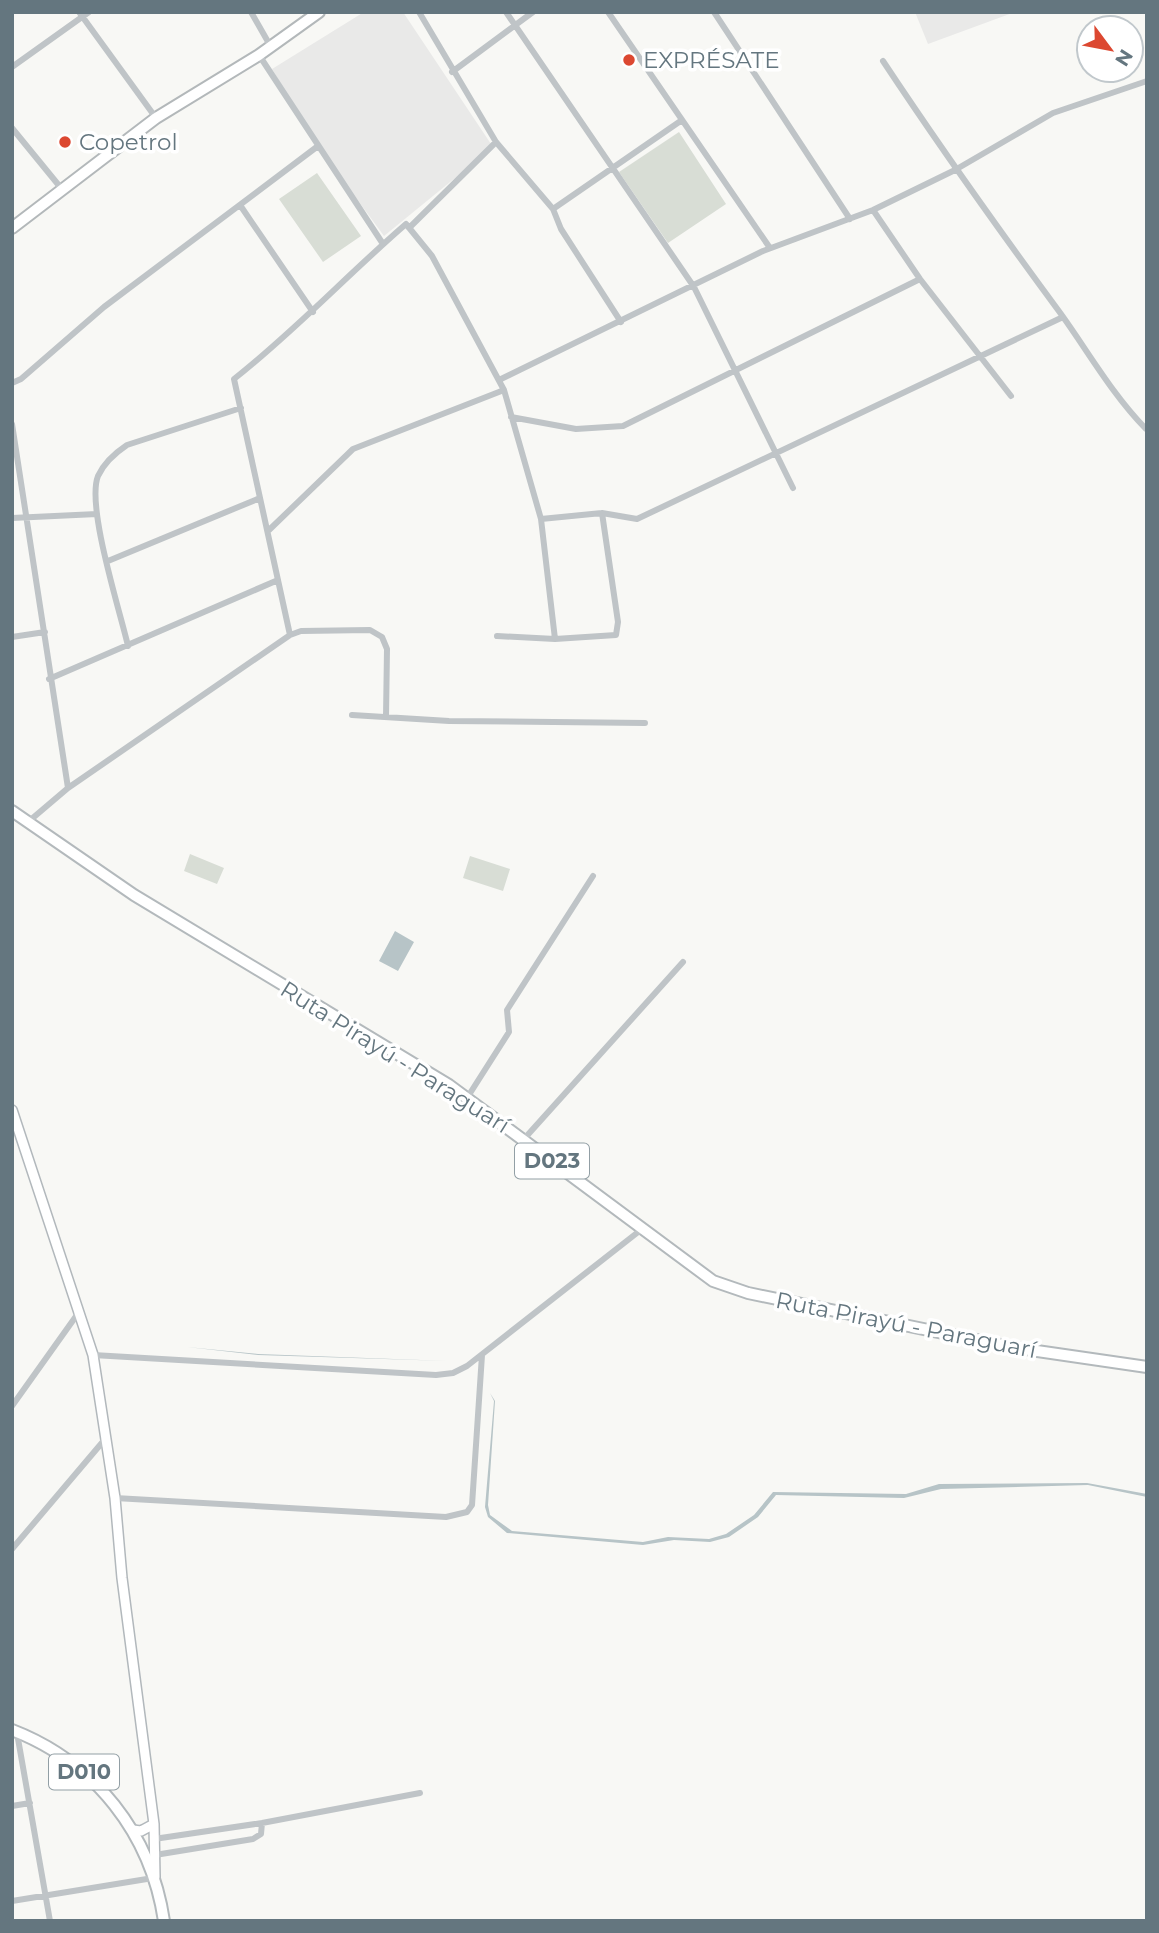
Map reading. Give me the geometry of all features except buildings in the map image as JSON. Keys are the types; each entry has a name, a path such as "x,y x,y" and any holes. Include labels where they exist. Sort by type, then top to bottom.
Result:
{"main road":[{"path":"12,228 156,118 259,55 319,12"},
{"name":"Ruta Pirayú - Paraguarí","path":"12,811 145,902 381,1043 467,1098 713,1281 748,1293 1016,1349 1147,1367"},
{"path":"12,1110 93,1355 115,1498 122,1578 154,1824 155,1877"},
{"name":"D010","path":"15,1731 66,1759 89,1776 109,1797 133,1830 155,1877 164,1921"},
{"path":"133,1830 141,1831 154,1824"}],"street":[{"path":"12,67 80,15 89,12"},
{"path":"251,12 271,47"},
{"path":"419,12 452,72 496,142 553,209 561,229 621,322"},
{"path":"506,12 694,287 793,488"},
{"path":"452,72 533,12"},
{"path":"608,12 770,248"},
{"path":"714,12 849,219"},
{"path":"80,15 156,118"},
{"path":"259,55 383,244"},
{"path":"883,61 954,170 1063,317 1123,405 1146,429"},
{"path":"499,380 770,248 873,209 954,170 1053,113 1147,81"},
{"path":"553,209 682,120"},
{"path":"12,128 61,188"},
{"path":"409,228 496,142"},
{"path":"12,383 20,379 103,306 318,146"},
{"path":"240,205 313,312"},
{"path":"873,209 920,279 1011,396"},
{"path":"290,635 234,379 287,338 406,224 432,256 504,390 541,519 555,639"},
{"path":"511,416 576,429 623,426 920,279"},
{"path":"541,519 602,513 637,519 1063,317"},
{"path":"268,531 353,449 504,390"},
{"path":"128,646 97,514 94,496 98,476 112,456 127,445 240,408"},
{"path":"12,424 45,632 49,679 68,788"},
{"path":"108,561 260,498"},
{"path":"497,636 555,639 605,638 616,635 618,622 602,513"},
{"path":"12,518 97,514"},
{"path":"49,679 278,580"},
{"path":"28,822 68,788 290,635 301,631 370,631 382,637 387,649 386,717"},
{"path":"12,637 45,632"},
{"path":"352,715 449,721 645,723"},
{"path":"467,1098 509,1032 507,1010 593,876"},
{"path":"524,1139 683,962"},
{"path":"93,1355 436,1375 453,1373 482,1355 642,1229"},
{"path":"12,1406 80,1311"},
{"path":"115,1498 446,1517 467,1512 472,1505 482,1355"},
{"path":"12,1549 106,1438"},
{"path":"15,1731 50,1921"},
{"path":"154,1839 262,1824 420,1793"},
{"path":"12,1806 30,1803"},
{"path":"155,1855 253,1839 261,1835 262,1824"},
{"path":"12,1901 155,1877"}],"shaded area":[{"path":"364,12 403,12 493,147 384,236 318,146 272,69"},
{"path":"915,12 1015,12 928,44"},
{"path":"679,132 726,204 668,243 619,172"},
{"path":"317,173 361,236 323,262 279,199"},
{"path":"190,854 224,868 217,884 184,871"},
{"path":"470,856 510,869 503,891 463,878"},
{"path":"395,931 414,942 398,971 379,961"},
{"path":"187,1347 258,1354 448,1361 258,1355"},
{"path":"490,1393 495,1401 488,1505 490,1515 512,1531 643,1542 668,1537 709,1539 726,1534 754,1515 773,1492 906,1494 939,1484 1087,1483 1147,1494 1147,1497 1088,1485 941,1489 904,1498 776,1495 758,1517 729,1537 710,1542 674,1540 643,1545 507,1533 488,1517 485,1507 494,1401"}],"place":[{"name":"EXPRÉSATE","path":"629,60"},
{"name":"Copetrol","path":"65,142"}]}
